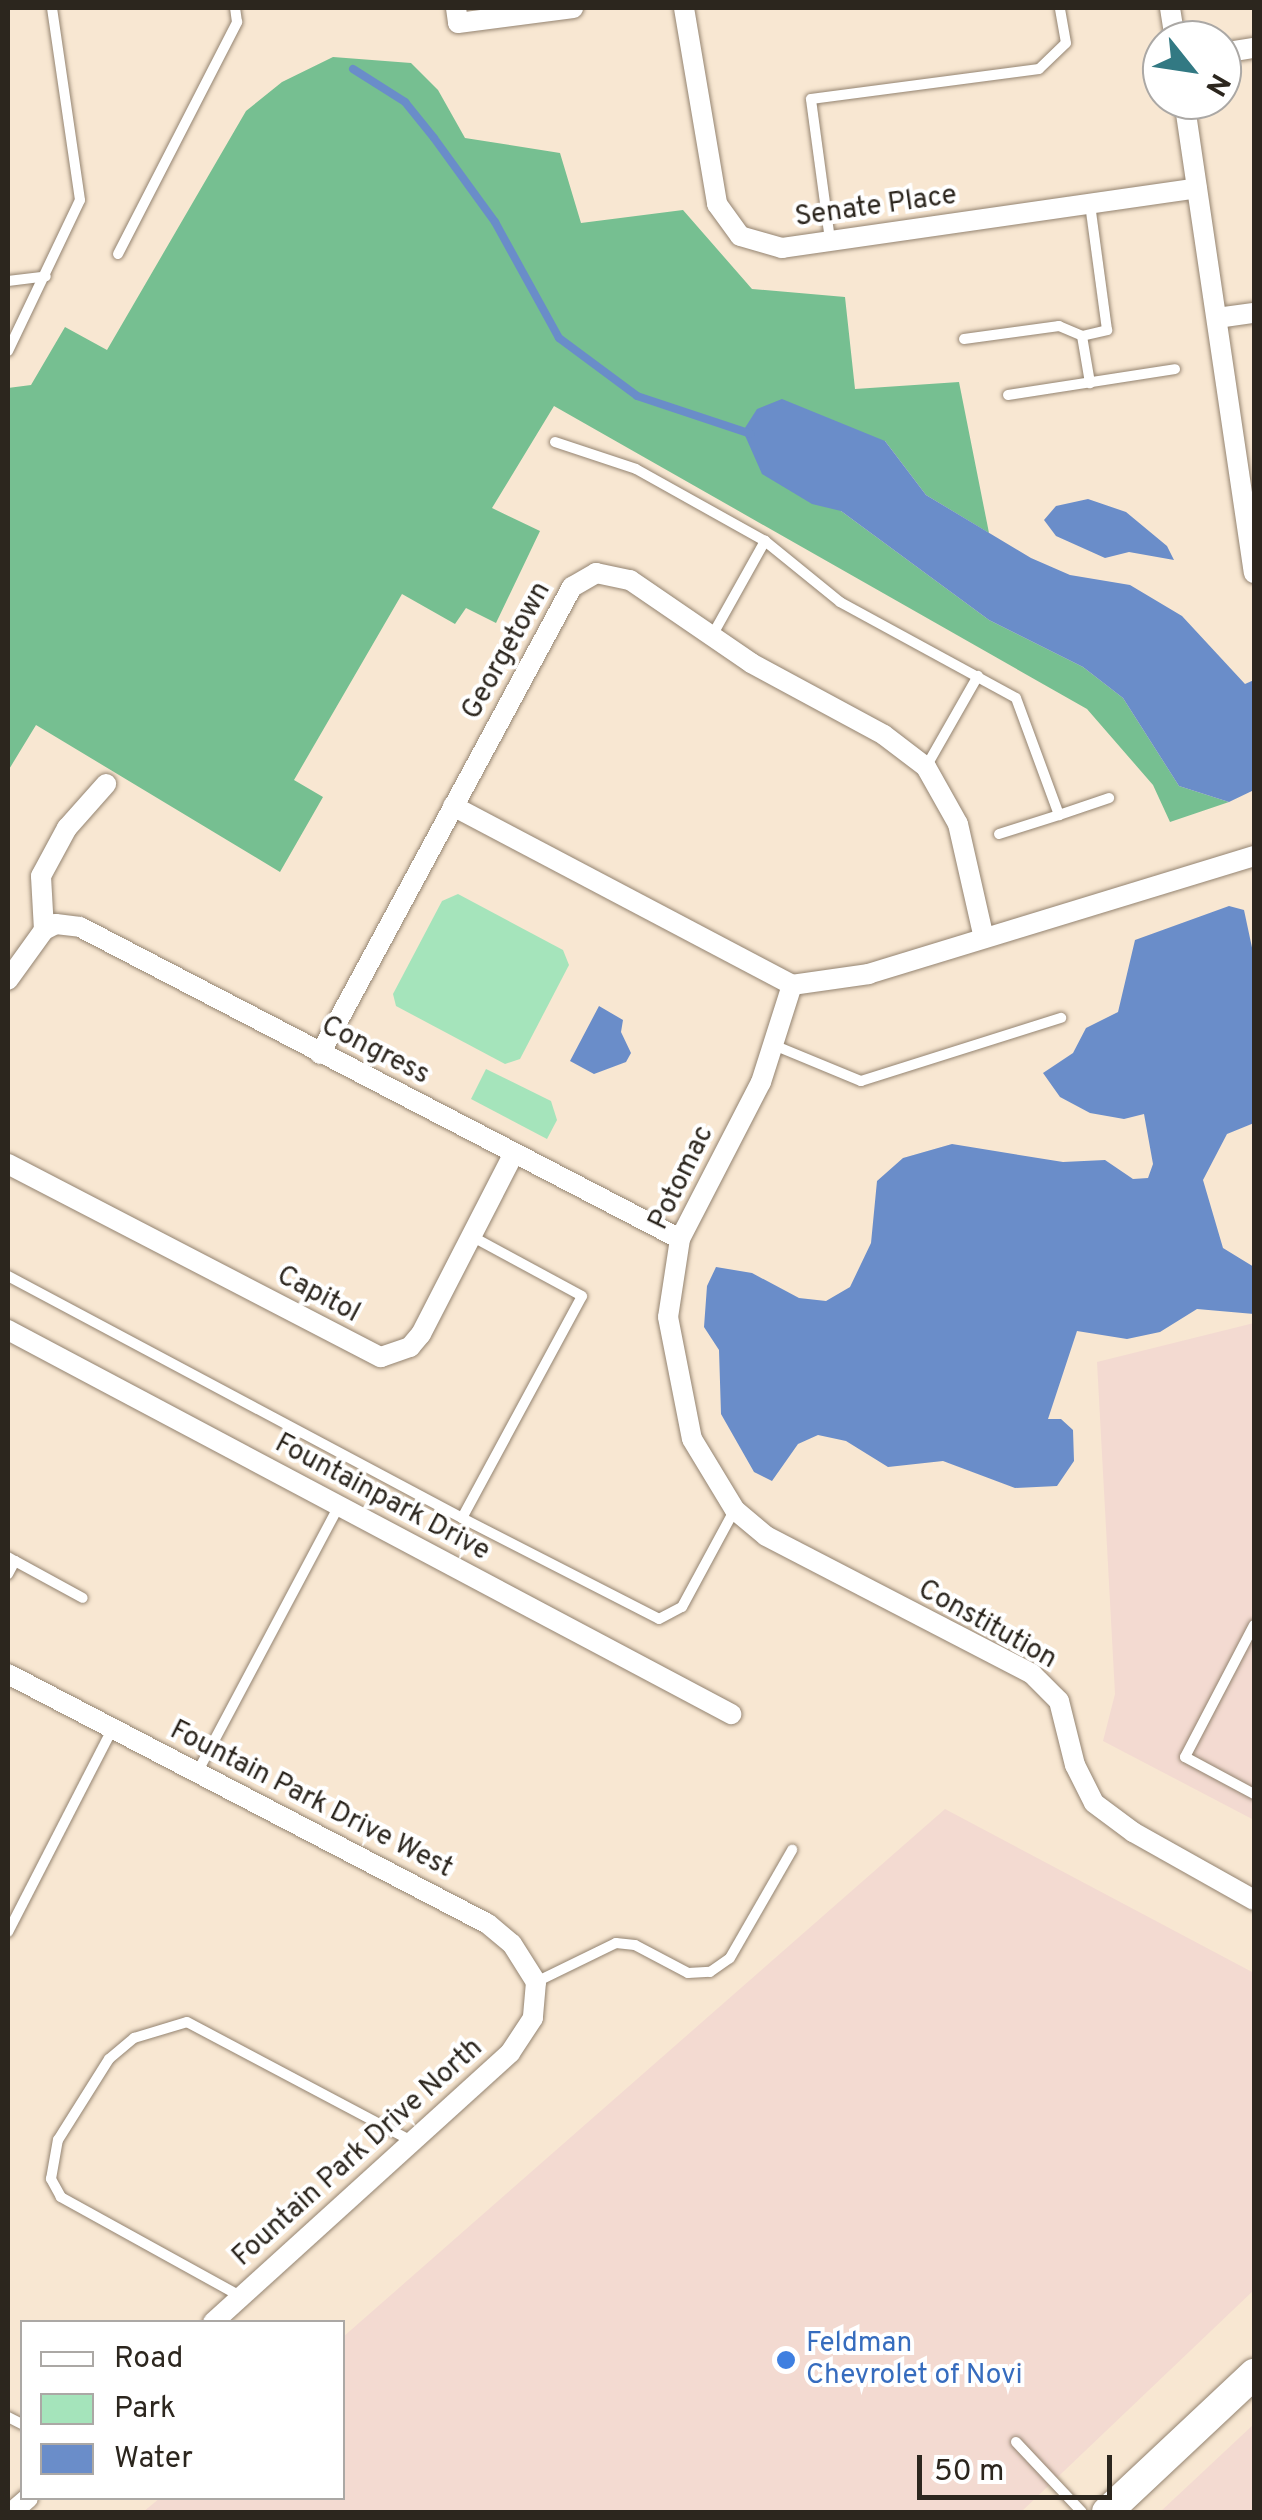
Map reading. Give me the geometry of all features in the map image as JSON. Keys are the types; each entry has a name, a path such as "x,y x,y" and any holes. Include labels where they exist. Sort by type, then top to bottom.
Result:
{"main road":[{"path":"1107,2512 1254,2374"}],"street":[{"path":"456,8 458,23 573,8"},
{"name":"Senate Place","path":"684,8 717,204 740,236 782,248 1197,188"},
{"path":"1187,120 1254,573"},
{"path":"1217,318 1254,313"},
{"name":"Georgetown","path":"320,1054 582,580 596,574 630,580 926,767 958,824 984,938"},
{"path":"8,980 44,930 41,876 67,828 106,784"},
{"path":"454,806 792,985 869,974 1254,856"},
{"name":"Congress","path":"44,930 56,924 80,926 680,1239"},
{"name":"Potomac","path":"735,1510 707,1472 682,1399 668,1318 680,1239 776,1046 792,985"},
{"name":"Capitol","path":"8,1164 381,1357 410,1347 421,1334 514,1154"},
{"name":"Fountainpark Drive","path":"8,1330 731,1714"},
{"name":"Constitution","path":"735,1510 766,1536 1032,1674 1059,1701 1075,1764 1094,1802 1133,1832 1254,1900"},
{"name":"Fountain Park Drive West","path":"8,1674 488,1924 512,1944 536,1982"},
{"name":"Fountain Park Drive North","path":"215,2320 510,2053 533,2018 536,1982"}],"lane":[{"path":"8,351 80,200 52,8"},
{"path":"118,254 237,22 235,8"},
{"path":"830,241 811,99 1039,68 1066,43 1060,8"},
{"path":"964,339 1059,326 1082,336 1108,330 1090,203"},
{"path":"8,281 46,276"},
{"path":"1082,336 1090,383"},
{"path":"1008,395 1175,369"},
{"path":"555,442 636,469 765,541 840,602 1016,698 1059,815"},
{"path":"713,634 765,541"},
{"path":"926,767 978,676"},
{"path":"999,834 1109,798"},
{"path":"776,1046 862,1081 1060,1018"},
{"path":"462,1518 582,1296 472,1236"},
{"path":"8,1276 462,1518 668,1619 682,1607 735,1510"},
{"path":"198,1771 339,1506"},
{"path":"8,1574 11,1559 84,1598"},
{"path":"1254,1625 1184,1757 1254,1794"},
{"path":"8,1932 113,1728"},
{"path":"536,1982 616,1943 635,1946 688,1973 710,1972 730,1958 792,1850"},
{"path":"241,2296 61,2197 51,2179 58,2140 109,2059 134,2038 188,2022 412,2140"},
{"path":"1016,2442 1082,2512"}],"shaded area":[{"path":"1254,1323 1254,1820 1103,1741 1115,1694 1097,1362"},
{"path":"945,1809 1254,1973 1254,2290 1021,2512 143,2512 158,2500 345,2500 345,2335"},
{"path":"1254,2424 1254,2512 1160,2512"}],"green space":[{"path":"333,57 411,63 438,90 465,138 560,153 581,223 683,210 752,289 845,297 855,389 959,382 989,533 926,495 885,441 841,511 989,620 1083,667 1123,698 1179,786 1229,802 1170,822 1153,785 1087,709 554,406 492,508 540,531 496,623 466,608 455,624 402,594 294,780 323,797 280,872 36,725 8,771 8,388 31,385 65,327 107,350 246,111 282,82"},
{"path":"458,894 563,950 569,965 520,1059 505,1064 396,1006 393,994 442,901"},
{"path":"486,1069 551,1101 557,1120 547,1139 471,1099"}],"water":[{"path":"782,399 885,441 926,495 1031,558 1070,575 1130,585 1182,616 1245,684 1254,680 1254,790 1229,802 1179,786 1123,698 1083,667 989,620 841,511 812,504 762,474 743,431 757,409"},
{"path":"1088,499 1126,512 1167,546 1174,560 1129,552 1105,558 1056,536 1044,520 1056,506"},
{"path":"1229,906 1244,910 1254,957 1254,1123 1227,1134 1203,1180 1223,1248 1254,1267 1254,1314 1197,1309 1160,1332 1127,1339 1077,1331 1048,1419 1061,1419 1073,1430 1074,1461 1057,1486 1015,1488 943,1461 888,1467 846,1441 818,1435 798,1444 772,1481 754,1472 721,1414 719,1350 704,1327 707,1286 716,1267 752,1273 799,1298 826,1301 850,1287 871,1243 877,1181 903,1158 952,1144 1063,1162 1105,1160 1133,1179 1148,1178 1153,1164 1144,1114 1124,1119 1090,1113 1060,1097 1043,1073 1073,1053 1086,1028 1118,1012 1135,940"},
{"path":"599,1006 623,1020 621,1032 631,1053 626,1062 594,1074 570,1061"}],"waterway":[{"path":"353,69 405,102 434,138 495,222 559,338 637,396 751,434"}],"place":[{"name":"Feldman Chevrolet of Novi","path":"786,2360"}]}
